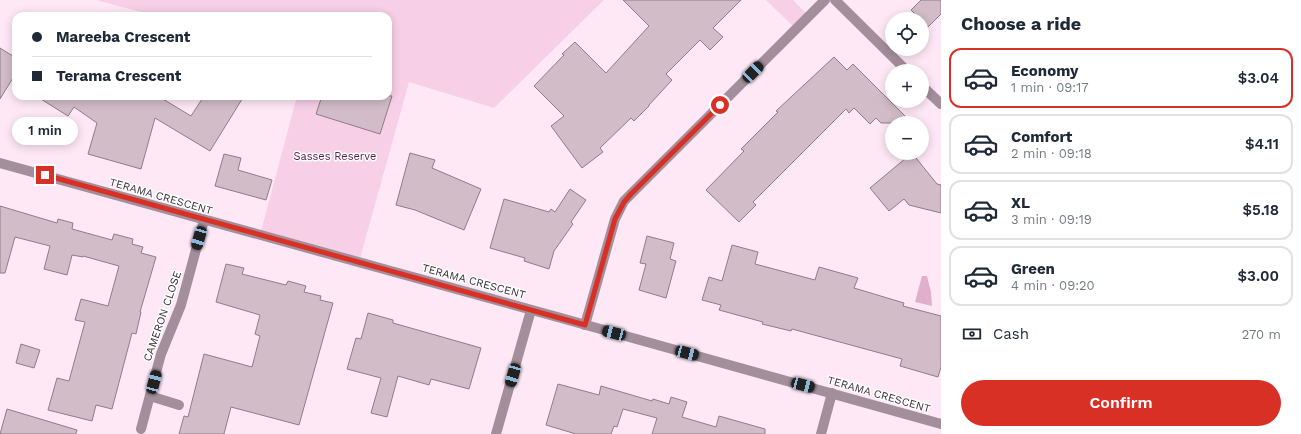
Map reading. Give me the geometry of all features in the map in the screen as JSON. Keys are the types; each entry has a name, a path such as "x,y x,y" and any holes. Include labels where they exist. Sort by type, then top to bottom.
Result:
{"street":[{"path":"585,325 615,219 624,202 826,0"},
{"path":"835,0 900,64"},
{"path":"929,93 941,104"},
{"name":"TERAMA CRESCENT","path":"0,163 941,424"},
{"name":"CAMERON CLOSE","path":"141,429 161,354 181,305 204,220"},
{"path":"496,434 531,310"},
{"path":"821,434 832,393"},
{"path":"150,396 180,405"}],"green space":[{"name":"Sasses Reserve","path":"96,0 604,0 494,108 409,82 359,262 260,235 296,100 392,100 392,12 141,12"},
{"path":"766,0 793,0 809,16 796,29"}],"shaded area":[{"path":"922,276 927,276 931,292 932,306 915,302"}],"building":[{"path":"623,0 741,0 713,28 723,37 710,50 700,40 666,74 672,80 649,106 634,121 631,118 600,148 603,152 582,168 551,126 564,116 534,86 564,55 562,54 575,42 606,73 649,26"},
{"path":"921,0 941,0 941,14 929,26 929,12 913,12 911,10"},
{"path":"0,48 12,56 12,80 0,99"},
{"path":"834,57 847,70 853,64 885,96 885,108 897,108 905,116 885,116 885,123 881,123 876,118 870,124 854,108 849,113 846,109 753,202 756,205 739,222 706,190 744,151 741,149 778,112 776,111"},
{"path":"42,100 165,100 191,116 201,100 242,100 210,151 155,118 141,169 88,154 97,123 74,107 68,116"},
{"path":"321,100 391,100 380,134 316,114"},
{"path":"410,153 435,160 432,168 481,189 464,230 415,210 396,205"},
{"path":"224,154 241,158 238,170 272,180 266,200 215,186"},
{"path":"904,160 918,160 937,184 941,185 941,213 909,205 904,199 889,211 870,188"},
{"path":"570,189 586,200 571,222 573,224 554,251 549,269 524,261 525,258 490,248 504,199 549,212 551,209 555,212"},
{"path":"0,206 57,223 58,219 73,223 72,229 112,240 114,234 133,239 132,244 143,247 141,253 156,257 140,312 136,334 132,333 112,409 96,405 92,421 48,410 57,378 69,381 85,322 75,320 81,299 108,306 119,266 83,256 72,255 67,275 44,269 50,246 15,237 5,273 0,273"},
{"path":"647,236 674,243 670,259 676,261 666,298 639,290 646,264 640,263"},
{"path":"732,245 758,252 755,264 815,280 819,267 858,278 854,288 904,303 903,306 941,316 941,367 938,377 900,366 902,359 792,329 791,331 762,324 763,322 719,310 721,305 702,300 709,277 722,281"},
{"path":"226,264 244,268 242,274 286,285 288,281 306,286 304,292 321,296 320,300 333,303 299,425 231,407 224,434 179,434 184,416 188,417 204,354 252,367 260,336 255,334 260,315 216,302"},
{"path":"368,313 393,320 393,323 481,348 469,389 431,379 429,385 398,376 387,417 371,413 381,378 347,369 356,338 361,339"},
{"path":"21,344 40,350 34,368 16,363"},
{"path":"558,384 599,395 601,386 652,401 653,399 669,404 671,397 687,402 682,417 716,427 719,416 765,429 765,434 652,434 657,418 623,409 617,427 614,426 611,434 576,434 546,425"},
{"path":"7,409 77,430 76,434 0,434"}],"route":[{"path":"45,175 585,325 618,211 631,194 720,105"}]}
